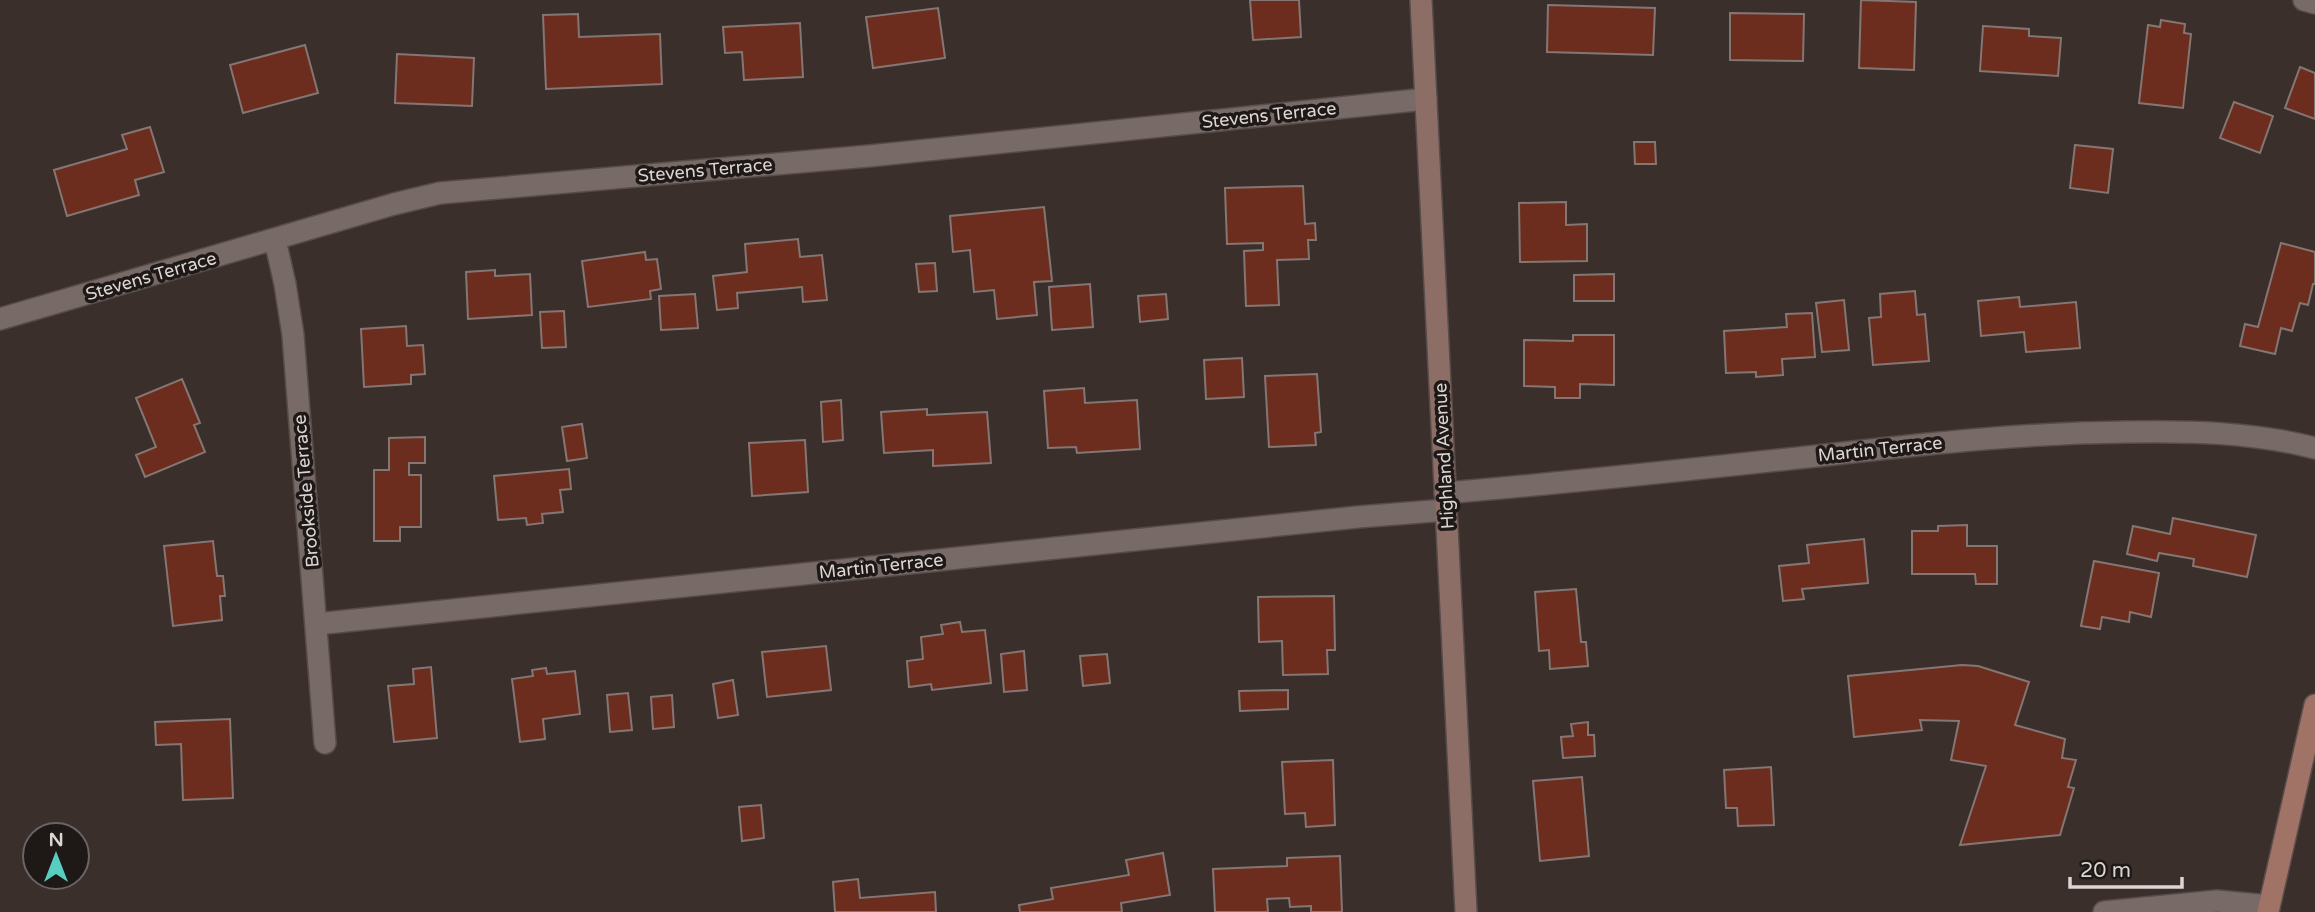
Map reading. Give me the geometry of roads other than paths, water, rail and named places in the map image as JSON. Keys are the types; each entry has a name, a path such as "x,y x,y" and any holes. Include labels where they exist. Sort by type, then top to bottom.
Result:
{"main road":[{"path":"2268,909 2315,705"}],"street":[{"name":"Highland Avenue","path":"1420,0 1466,912"},
{"path":"2304,0 2315,3"},
{"name":"Stevens Terrace","path":"0,319 419,198 463,190 869,156 1426,99"},
{"name":"Brookside Terrace","path":"275,240 288,297 293,335 325,743"},
{"name":"Martin Terrace","path":"316,624 1344,518 1446,501 1605,480 1978,438 2059,433 2219,433 2256,436 2315,448"},
{"path":"2104,912 2217,901 2268,909"}]}
